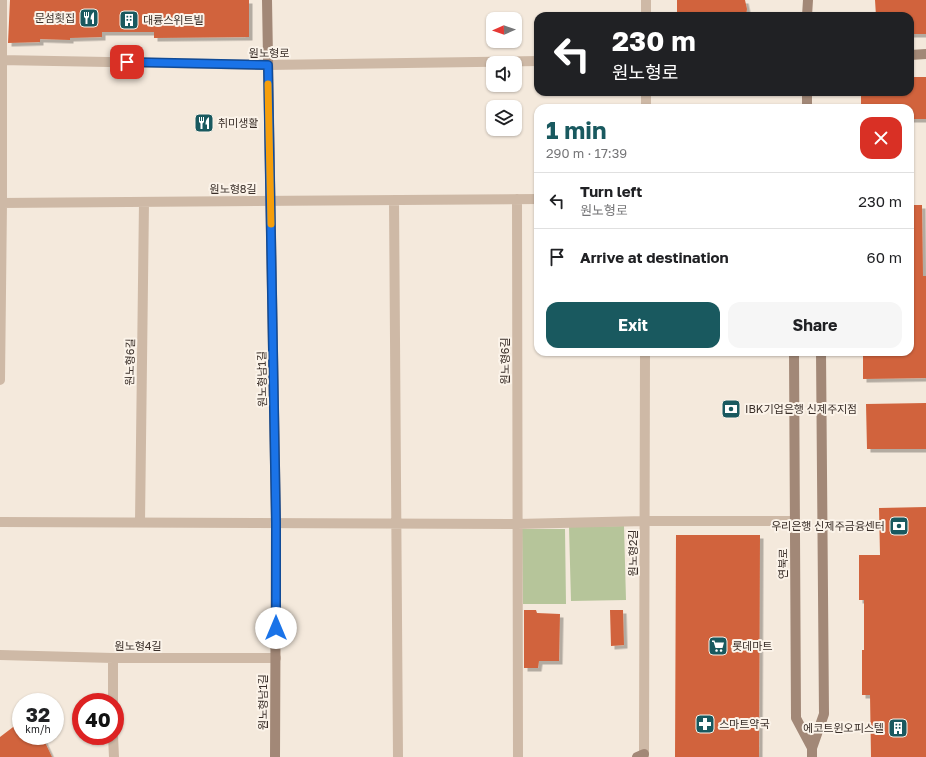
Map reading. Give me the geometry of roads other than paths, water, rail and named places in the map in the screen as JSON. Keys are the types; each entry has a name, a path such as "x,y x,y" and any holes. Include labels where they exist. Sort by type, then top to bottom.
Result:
{"main road":[{"name":"원노형남1길","path":"267,0 276,523 275,757"},
{"path":"807,0 807,12"},
{"path":"914,55 926,54"},
{"name":"연북로","path":"794,356 796,718 812,752"},
{"name":"연북로","path":"812,752 824,714 821,356"}],"street":[{"path":"0,380 2,0"},
{"path":"646,0 646,12"},
{"name":"원노형로","path":"1,60 268,65 534,61"},
{"name":"원노형8길","path":"1,203 534,198"},
{"name":"원노형6길","path":"517,199 517,524"},
{"path":"394,200 398,757"},
{"name":"원노형6길","path":"140,522 144,202"},
{"name":"원노형2길","path":"642,756 645,521 645,356"},
{"path":"0,522 517,524 645,521 795,521"},
{"path":"517,524 518,757"},
{"name":"원노형4길","path":"0,655 113,658 276,658"},
{"path":"113,658 113,693"},
{"path":"114,745 114,757"}],"place":[{"name":"문섬횟집","path":"89,18"},
{"name":"대륭스위트빌","path":"129,20"},
{"name":"취미생활","path":"204,123"},
{"name":"IBK기업은행 신제주지점","path":"731,409"},
{"name":"우리은행 신제주금융센터","path":"899,526"},
{"name":"롯데마트","path":"718,646"},
{"name":"스마트약국","path":"705,724"},
{"name":"에코트윈오피스텔","path":"898,728"}]}
